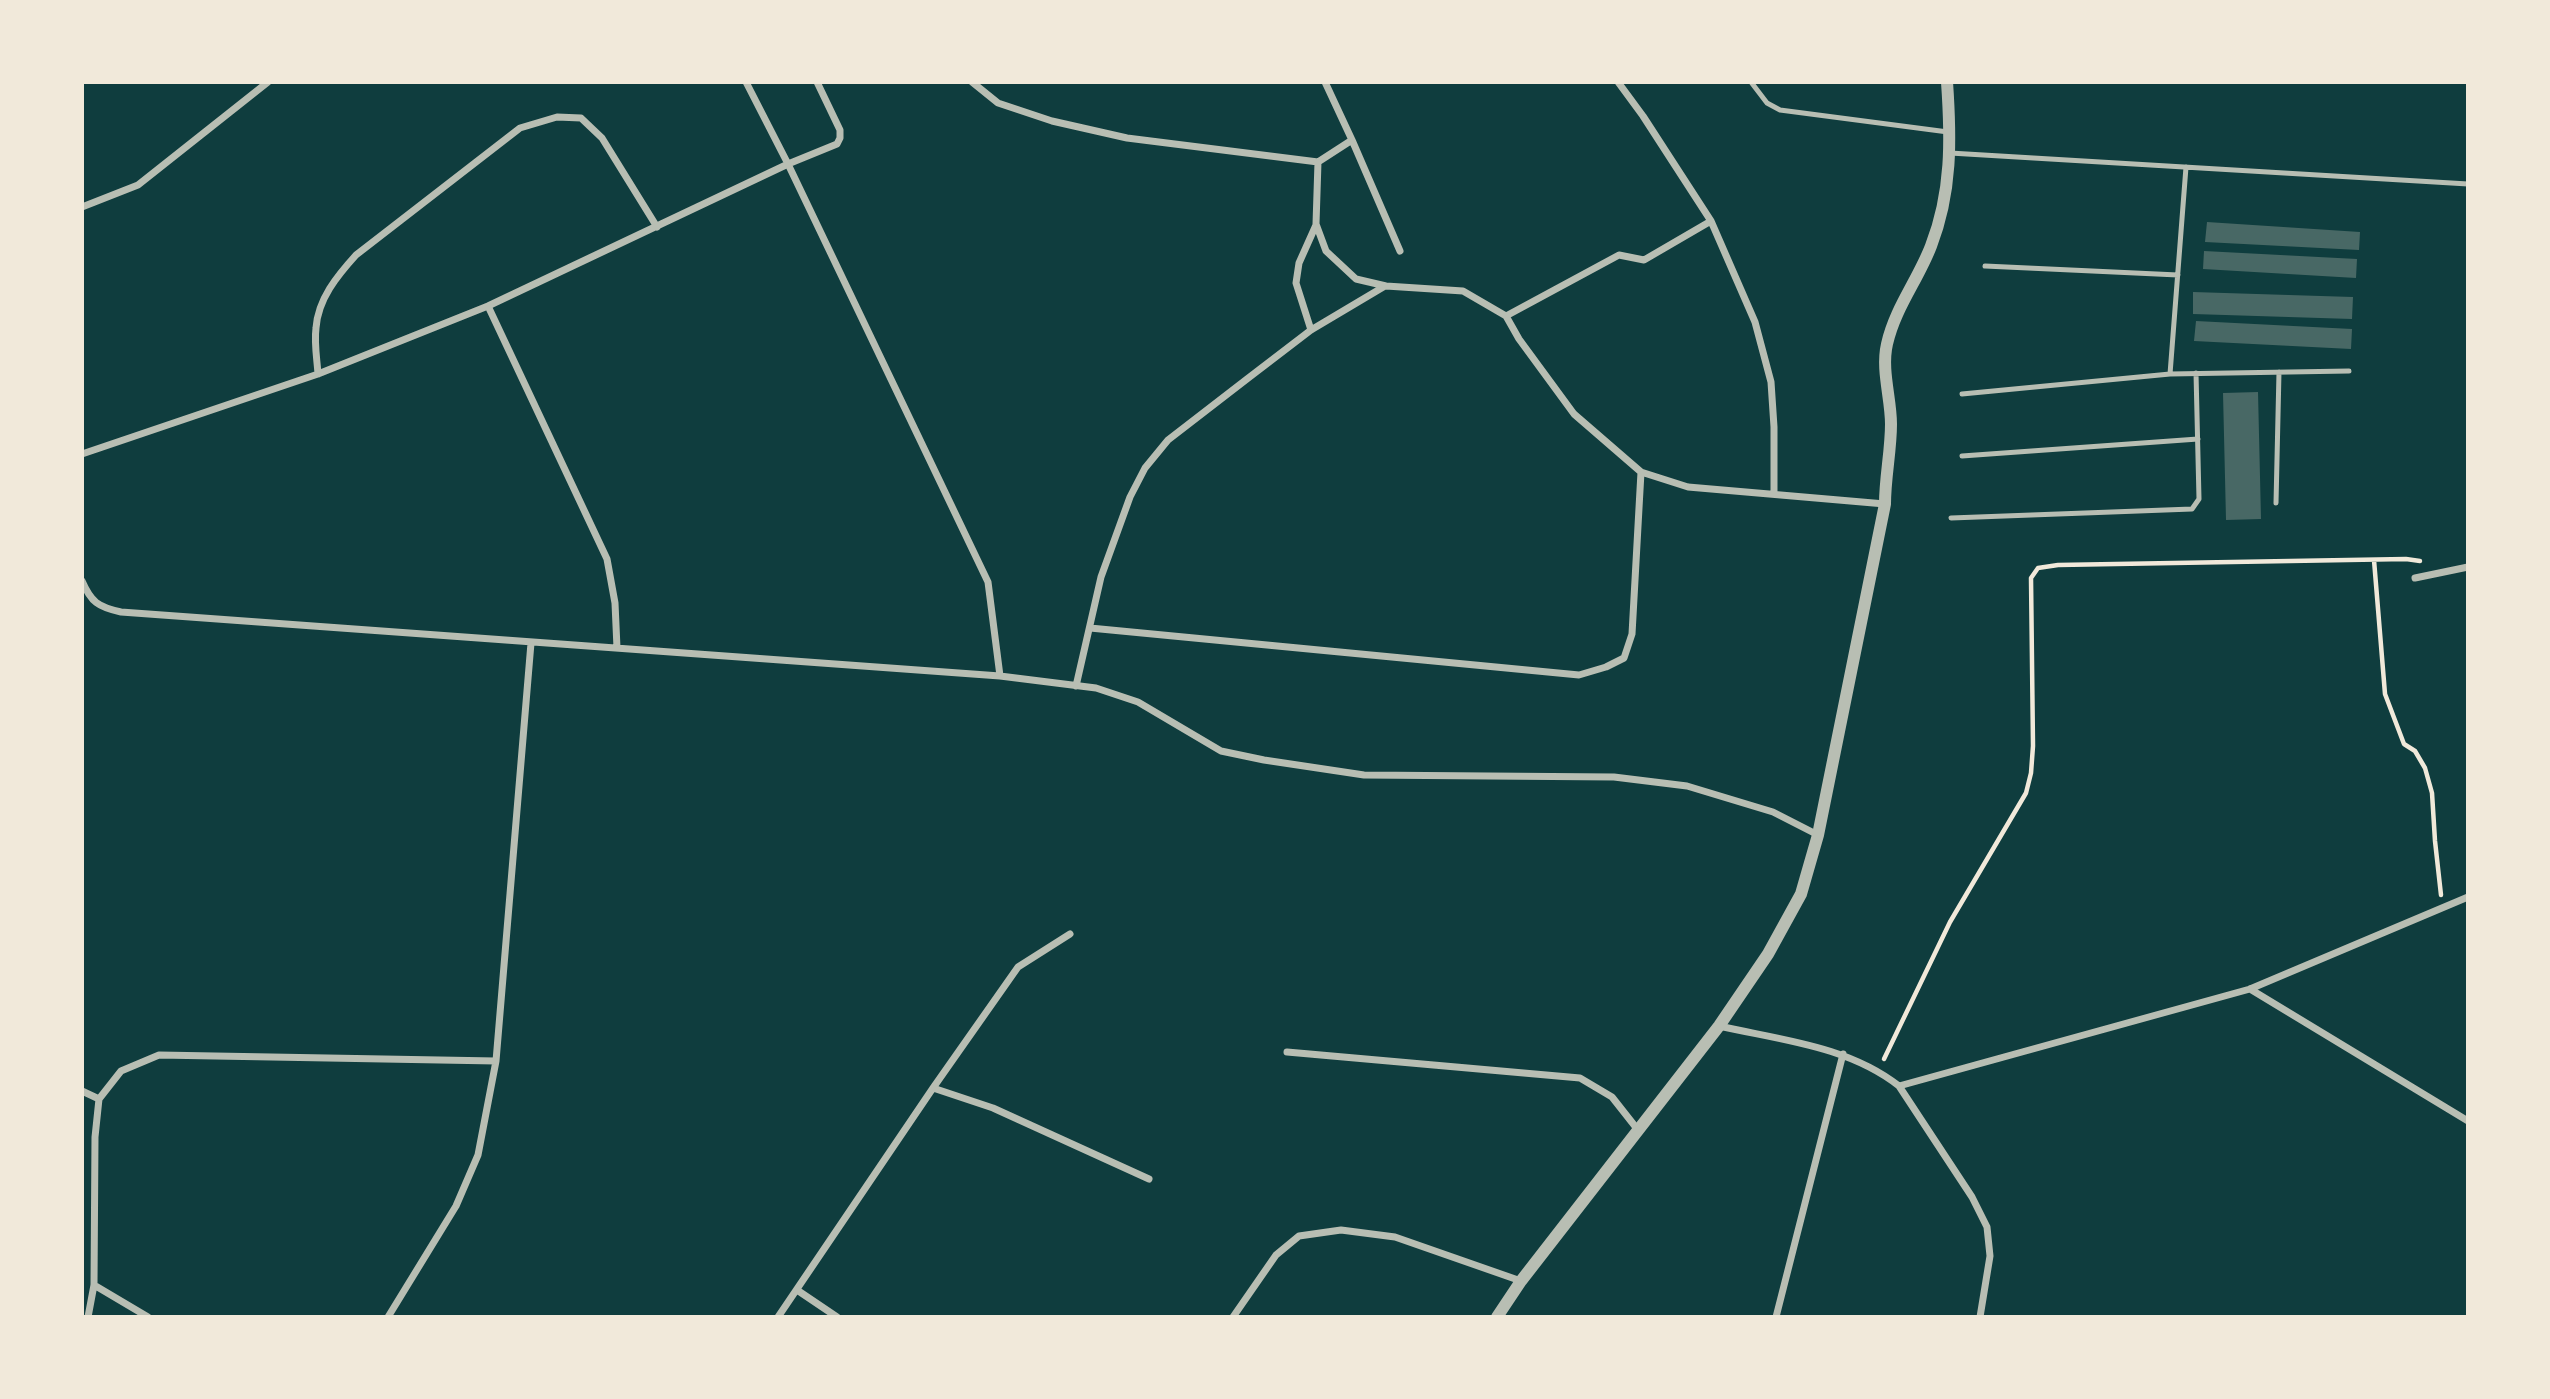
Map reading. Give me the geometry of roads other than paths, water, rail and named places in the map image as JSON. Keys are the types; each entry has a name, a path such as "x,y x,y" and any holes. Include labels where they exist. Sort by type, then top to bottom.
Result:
{"street":[{"path":"82,207 138,185 268,82"},
{"path":"746,82 988,582 1000,676"},
{"path":"82,454 318,373 488,306 788,164 837,144 840,130 817,82"},
{"path":"972,82 998,103 1052,121 1127,138 1318,162 1352,141"},
{"path":"1325,82 1401,251"},
{"path":"1618,82 1711,221 1755,322 1770,382 1774,427 1773,494"},
{"path":"1497,1317 1521,1281 1718,1026 1768,954 1801,894 1818,835 1885,504 1885,474 1891,424 1886,381 1886,346 1897,313 1931,247 1946,198 1950,153 1947,82"},
{"path":"318,373 316,327 323,300 335,279 356,255 520,128 557,117 581,118 602,138 657,227"},
{"path":"1311,330 1296,283 1299,263 1316,224 1318,162"},
{"path":"1506,316 1619,254 1644,260 1711,221"},
{"path":"1316,224 1326,251 1356,279 1386,286 1463,291 1506,316 1519,339 1574,414 1640,472 1688,486 1885,504"},
{"path":"1076,686 1101,577 1130,497 1145,468 1168,440 1311,330 1386,286"},
{"path":"488,306 607,559 615,603 617,648"},
{"path":"1090,628 1579,676 1606,667 1624,657 1632,634 1640,472"},
{"path":"2415,578 2468,566"},
{"path":"82,581 98,605 121,612 1000,676 1096,688 1138,702 1221,751 1364,775 1614,777 1687,786 1773,812 1818,835"},
{"path":"388,1317 456,1206 478,1155 496,1061 531,643"},
{"path":"1899,1086 2250,989 2468,897"},
{"path":"778,1317 1018,967 1070,934"},
{"path":"2250,989 2468,1121"},
{"path":"1718,1026 1843,1054 1879,1070 1899,1086 1972,1197 1987,1227 1990,1255 1980,1317"},
{"path":"1287,1052 1580,1078 1612,1097 1638,1130"},
{"path":"1776,1317 1843,1054"},
{"path":"89,1317 94,1285 95,1137 99,1099 121,1071 159,1055 496,1061"},
{"path":"933,1088 992,1108 1149,1179"},
{"path":"82,1091 99,1099"},
{"path":"1233,1317 1276,1255 1299,1236 1341,1230 1395,1237 1521,1281"},
{"path":"94,1285 148,1317"},
{"path":"797,1290 837,1317"}],"lane":[{"path":"1751,82 1767,103 1780,110 1950,132"},
{"path":"1950,153 2468,184"},
{"path":"2171,374 2186,167"},
{"path":"1985,265 2178,275"},
{"path":"1962,394 2171,374 2350,371"},
{"path":"2276,503 2278,372"},
{"path":"1951,518 2192,509 2199,499 2196,373"},
{"path":"1962,456 2198,439"}]}
